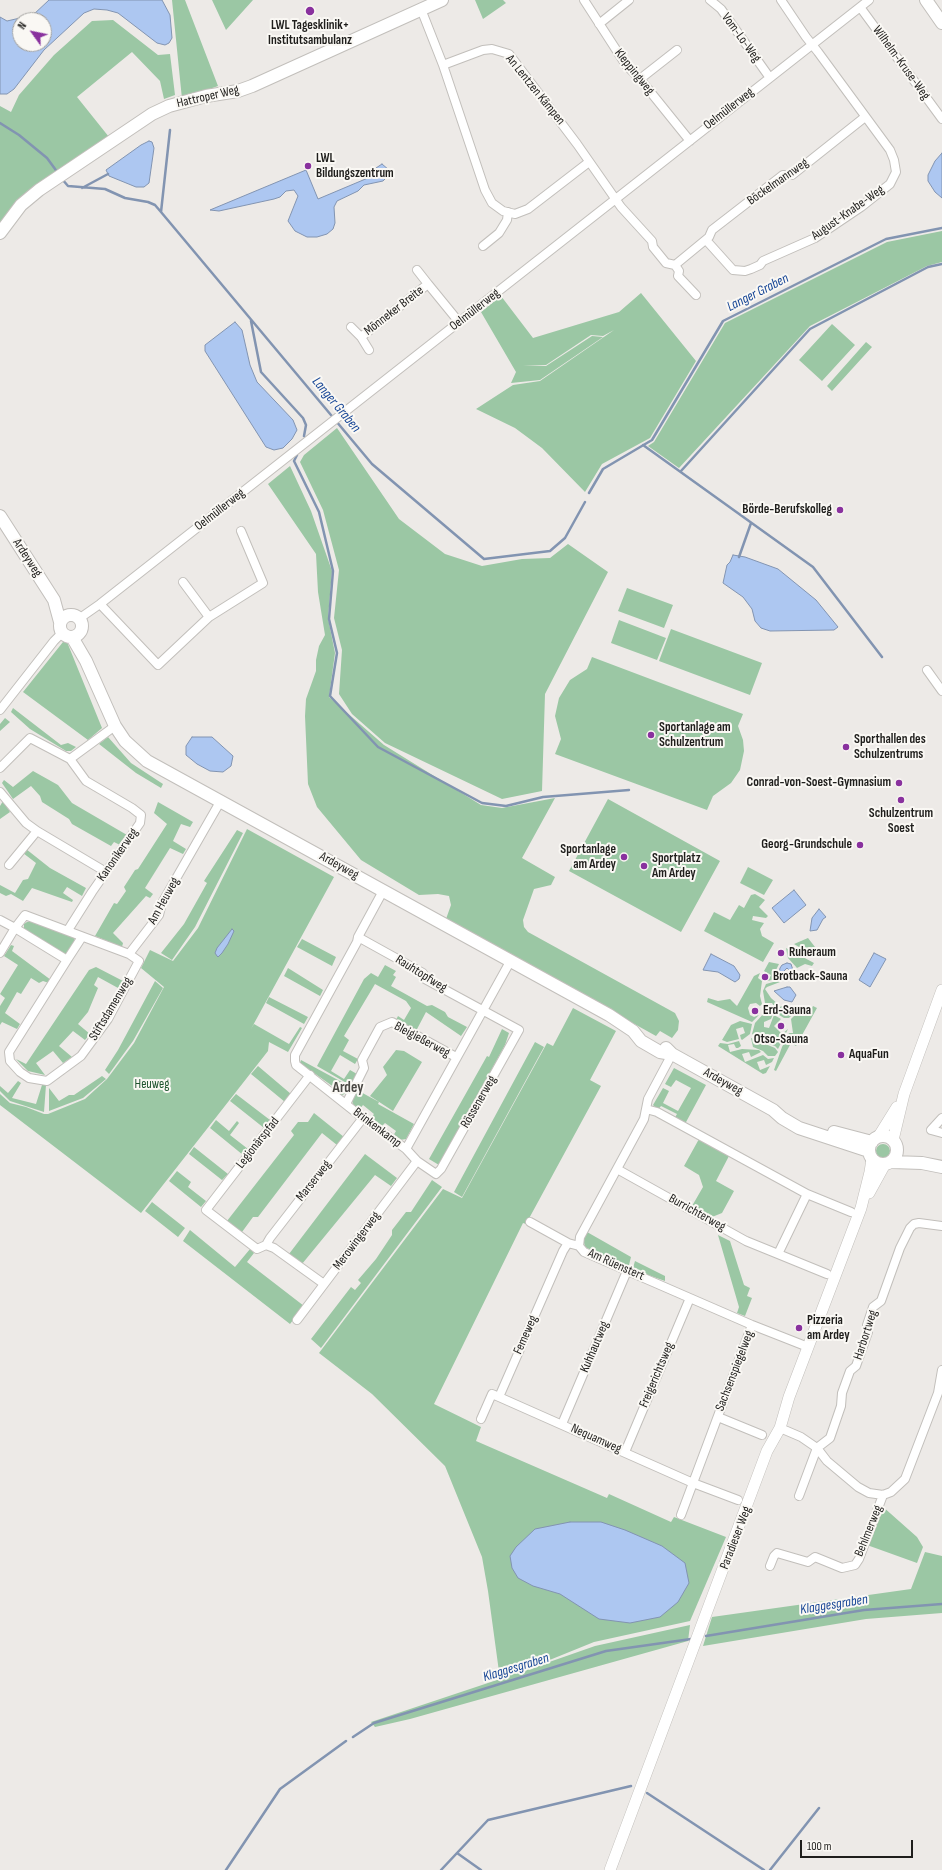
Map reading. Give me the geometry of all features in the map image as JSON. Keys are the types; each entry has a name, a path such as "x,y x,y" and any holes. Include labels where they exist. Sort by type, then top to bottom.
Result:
{"main road":[{"name":"Hattroper Weg","path":"0,233 21,205 51,182 140,121 165,107 206,96 238,91 252,86 442,0"},
{"path":"926,0 942,23"},
{"name":"Ardeyweg","path":"0,516 54,600 86,661 115,726 125,741 147,761 609,1015 633,1031 641,1041 660,1052 672,1054 773,1110 782,1118 799,1128 873,1147"},
{"name":"Ardeyweg","path":"54,600 75,616"},
{"name":"Oelmüllerweg","path":"69,631 64,616 75,616"},
{"path":"69,631 82,624 75,616"},
{"path":"922,1163 888,1137 873,1147 877,1163 922,1163 942,1166"},
{"name":"Paradieser Weg","path":"888,1163 897,1155 895,1143"}],"street":[{"name":"Kleppingweg","path":"584,0 598,24 626,65 640,79 690,141"},
{"path":"598,24 629,0"},
{"name":"Vom-Lo-Weg","path":"710,0 720,9 770,78"},
{"name":"August-Knabe-Weg","path":"706,240 729,267 733,270 745,270 815,238 890,184 896,172 894,160 890,150 781,0"},
{"name":"Oelmüllerweg","path":"75,616 100,604 869,0"},
{"name":"Wilhelm-Kruse-Weg","path":"860,7 942,119"},
{"path":"421,9 443,65 485,190 492,203 503,211 515,214 528,209 588,162"},
{"name":"An Lentzen Kämpen","path":"443,65 482,50 492,49 509,54 573,138 588,162 616,198"},
{"path":"640,79 677,50"},
{"name":"Böckelmannweg","path":"675,265 706,240 712,230 783,175 792,175 865,117"},
{"path":"616,198 621,207 652,241 653,246 666,263 675,265 679,271 678,276 696,295"},
{"path":"483,246 499,232 507,220 508,212"},
{"name":"Mönneker Breite","path":"417,270 459,322"},
{"name":"Mönneker Breite","path":"361,337 428,284"},
{"name":"Mönneker Breite","path":"351,327 361,337 369,350"},
{"path":"100,604 158,665 209,617 263,583 241,531"},
{"path":"183,582 209,617"},
{"name":"Oelmüllerweg","path":"0,710 54,641 69,631"},
{"path":"927,670 942,691"},
{"path":"0,768 30,738 70,759 115,726"},
{"name":"Kanonikerweg","path":"68,930 92,892 140,823 141,815 132,808 86,781 70,759"},
{"path":"0,792 26,823 106,872"},
{"name":"Am Heuweg","path":"129,954 159,916 162,903 220,802"},
{"path":"9,865 37,831"},
{"name":"Brinkenkamp","path":"383,891 358,937 357,942 295,1055 296,1065 363,1118 406,1149 511,960"},
{"path":"0,954 24,915 68,930 82,937 129,954"},
{"path":"0,920 67,960 82,937"},
{"name":"Rauhtopfweg","path":"358,937 423,972 425,979 484,1010"},
{"name":"Stiftsdamenweg","path":"67,960 9,1052 10,1061 20,1072 29,1078 47,1081 81,1056 108,1019 139,961 129,954"},
{"name":"Paradieser Weg","path":"895,1143 904,1094 942,990"},
{"name":"Rössenerweg","path":"406,1149 417,1161 436,1174 441,1169 520,1030 484,1010"},
{"name":"Bleigießerweg","path":"346,1104 364,1068 362,1060 380,1027 386,1024 392,1022 456,1057"},
{"name":"Am Rüenstert","path":"672,1054 648,1099 644,1119 580,1237 579,1246 584,1252 627,1271 752,1325 808,1347"},
{"name":"Legionärspfad","path":"266,1245 257,1249 206,1210 310,1076"},
{"name":"Paradieser Weg","path":"610,1870 768,1451 780,1428 785,1414 785,1407 808,1347 870,1172 873,1147 904,1094"},
{"path":"646,1109 657,1112 807,1194 856,1210"},
{"name":"Marserweg","path":"266,1245 363,1118"},
{"path":"942,1118 931,1130 942,1133"},
{"name":"Merowingerweg","path":"297,1320 417,1161"},
{"name":"Paradieser Weg","path":"856,1210 888,1163"},
{"name":"Burrichterweg","path":"617,1169 746,1241 827,1274"},
{"path":"778,1254 807,1194"},
{"path":"530,1222 568,1243 579,1246"},
{"name":"Harbortweg","path":"799,1496 817,1448 830,1438 841,1406 842,1393 850,1371 856,1366 868,1332 867,1326 873,1307 880,1300 900,1248 910,1228 914,1224 919,1223 942,1226"},
{"name":"Femeweg","path":"499,1397 568,1243"},
{"path":"266,1245 274,1248 324,1284"},
{"name":"Kuhhautweg","path":"562,1424 627,1271"},
{"name":"Freigerichtsweg","path":"624,1452 690,1298"},
{"name":"Sachsenspiegelweg","path":"681,1515 752,1325"},
{"path":"780,1428 801,1437 817,1448 827,1461 858,1487 869,1493 883,1495 891,1492 905,1479 938,1393 942,1370"},
{"path":"481,1419 492,1394 499,1397"},
{"name":"Nequamweg","path":"499,1397 693,1484"},
{"name":"Sachsenspiegelweg","path":"718,1417 762,1435"},
{"path":"693,1484 738,1500"},
{"name":"Behlmerweg","path":"770,1566 774,1556 777,1553 808,1562 815,1557 842,1568 855,1565 859,1559 883,1495"}],"green space":[{"path":"172,0 185,0 218,86 182,99"},
{"path":"212,0 253,0 226,30"},
{"path":"475,0 503,0 506,3 483,19"},
{"path":"113,20 158,55 170,54 175,95 164,99 160,81 132,52 77,97 109,137 0,224 0,106 11,112 19,95 54,55 92,21"},
{"path":"942,231 942,262 927,266 810,326 679,468 648,446 654,442 725,323 887,242"},
{"path":"641,293 696,361 650,438 602,464 585,492 542,448 515,428 476,409 513,385 540,381 614,330 603,336 591,335 546,365 523,366 546,366 592,336 603,337 540,380 511,383 516,372 481,312 501,296 533,338 619,312"},
{"path":"832,324 855,345 822,381 799,360"},
{"path":"866,342 872,347 832,391 827,386"},
{"path":"337,428 399,519 445,554 482,566 522,559 550,558 568,544 608,572 545,694 542,791 502,799 385,743 352,714 339,694 342,650 334,618 339,570 323,510 300,462 304,455"},
{"path":"290,466 311,511 332,571 328,618 335,653 329,697 384,745 481,805 502,808 555,798 522,858 555,877 551,885 534,889 523,920 524,927 528,932 675,1013 679,1021 678,1030 672,1038 660,1031 656,1036 446,919 451,905 449,896 438,894 419,895 361,860 317,807 308,784 305,716 306,699 316,671 316,660 319,646 325,635 318,592 316,554 268,484"},
{"path":"627,588 673,605 664,628 618,611"},
{"path":"619,620 666,638 657,660 611,643"},
{"path":"671,629 762,663 750,695 659,661"},
{"path":"63,642 67,642 102,728 88,740 23,692"},
{"name":"Sportanlage am Schulzentrum","path":"592,657 743,714 738,726 743,740 744,751 740,770 731,783 713,796 707,810 555,754 561,739 555,716 559,698 570,680 587,669"},
{"path":"13,708 61,745 68,743 76,747 71,751 66,751 30,729 11,712"},
{"path":"5,718 10,722 0,731 0,724"},
{"path":"108,737 131,763 163,784 161,788 136,773 99,744"},
{"path":"33,771 58,785 72,803 127,835 120,845 114,842 111,846 72,824 69,819 42,802 40,796 31,786 13,799 2,783 4,780 13,787"},
{"name":"Sportplatz Am Ardey","path":"608,799 720,861 681,932 569,871"},
{"path":"3,801 10,812 0,819 0,806"},
{"path":"158,802 193,822 190,827 181,824 173,841 186,849 183,854 170,848 145,888 153,894 150,898 146,896 113,933 123,943 122,947 95,936 114,903 117,904 126,891 124,887 135,870 138,869 167,824 154,813"},
{"name":"Heuweg","path":"247,829 334,877 251,1029 254,1024 289,1044 300,1027 302,1028 288,1052 269,1042 268,1051 141,1213 0,1105 0,1094 10,1103 48,1114 85,1099 107,1079 134,1043 164,987 141,968 150,950 173,961 198,928"},
{"path":"237,830 243,833 195,927 172,960 161,953 184,924 207,883 204,881"},
{"path":"26,849 50,868 86,888 82,896 67,887 63,893 73,900 72,902 32,888 23,901 11,894 6,896 0,893 0,885 15,893 23,880 28,879 36,863 23,853"},
{"path":"748,867 773,880 764,895 740,883"},
{"path":"755,894 765,900 759,907 768,916 766,918 753,916 752,920 764,923 760,929 762,936 774,943 763,962 704,931 714,912 730,920 739,905 744,908 751,895"},
{"path":"33,921 74,938 75,941 67,955 24,930 24,924"},
{"path":"808,938 815,947 811,954 794,944"},
{"path":"302,939 336,957 332,966 297,947"},
{"path":"11,945 14,946 12,951 51,980 49,983 43,981 39,983 31,978 21,994 17,992 5,1013 20,1024 17,1029 2,1022 0,1025 0,1006 5,998 0,994 18,965 4,956"},
{"path":"786,948 814,963 812,966 805,964 797,968 788,958"},
{"path":"769,962 779,964 775,972 777,978 768,981 771,975 764,971"},
{"path":"385,965 396,971 393,975 396,977 391,986 427,1006 432,1005 445,1012 448,1017 467,1027 461,1036 426,1012 416,1031 396,1020 398,1016 404,1020 411,1008 406,1001 375,984 344,1036 349,1040 343,1051 358,1059 355,1064 340,1055 331,1071 344,1079 350,1070 357,1074 350,1085 317,1066 364,979 371,973 378,977"},
{"path":"96,967 123,981 118,988 98,977 94,985 98,988 88,1012 78,1024 90,1034 85,1040 73,1031 59,1046 72,1057 63,1063 53,1051 36,1063 45,1075 28,1071 16,1059 26,1064 89,970"},
{"path":"288,968 323,990 320,996 284,976"},
{"path":"760,973 758,978 762,981 760,996 762,1004 760,1006 756,1003 750,1004 748,1008 750,1015 754,1017 759,1015 752,1022 707,1002 708,998 718,1001 730,999 737,1006 754,976"},
{"path":"155,981 163,988 133,1041 109,1074 105,1070 118,1050"},
{"path":"777,981 780,982 765,989 771,998 779,1005 776,1009 772,1003 765,1003 763,991 766,984"},
{"path":"269,997 308,1017 304,1024 266,1003"},
{"path":"781,1006 797,1010 789,1018 784,1018 776,1013"},
{"path":"813,1006 817,1008 796,1046 791,1043 776,1071 774,1070 782,1047 789,1033 793,1033 791,1019 795,1015 799,1016 811,1010"},
{"path":"573,1008 616,1031 590,1080 601,1086 526,1224 523,1223 434,1404 481,1427 476,1441 607,1498 609,1494 671,1522 674,1517 726,1537 690,1621 594,1642 515,1674 595,1646 690,1625 688,1641 410,1719 375,1727 371,1722 500,1679 488,1591 482,1557 445,1466 372,1394 319,1353 443,1189 462,1198 547,1043 553,1046"},
{"path":"765,1012 773,1014 771,1019 764,1022 764,1027 769,1028 774,1015 781,1019 774,1026 782,1034 788,1029 778,1049 752,1034 755,1023"},
{"path":"740,1021 752,1024 750,1034 742,1040 741,1039 740,1035 745,1033 743,1027 736,1029 739,1039 727,1042 722,1040 731,1025"},
{"path":"502,1029 509,1033 505,1045 439,1165 429,1159 487,1056 489,1057"},
{"path":"751,1038 775,1048 778,1052 775,1056 768,1056 763,1051 753,1047"},
{"path":"739,1041 741,1046 738,1048 736,1048 734,1044 728,1045 730,1052 742,1049 759,1050 761,1052 751,1057 749,1052 742,1054 745,1062 763,1055 768,1059 774,1058 772,1062 766,1065 764,1060 757,1062 760,1070 770,1066 766,1073 763,1074 718,1046 720,1043 728,1044"},
{"path":"535,1042 544,1047 462,1197 454,1192"},
{"path":"396,1050 404,1051 422,1062 393,1111 370,1096 387,1075 383,1067"},
{"path":"301,1060 351,1087 347,1093 342,1095 337,1092 338,1090 300,1063"},
{"path":"258,1066 291,1094 285,1102 251,1074"},
{"path":"674,1068 706,1085 685,1124 674,1119 677,1114 661,1106 658,1110 653,1105 663,1088 669,1091 663,1103 678,1111 691,1088 676,1080 671,1087 665,1084"},
{"path":"102,1076 106,1079 83,1098 49,1111 49,1088 59,1101 69,1095 74,1095"},
{"path":"18,1081 21,1083 12,1098 36,1104 42,1085 46,1085 44,1112 10,1101 0,1091 0,1086 8,1093"},
{"path":"357,1090 379,1102 378,1104 414,1124 406,1139 400,1140 393,1136 396,1131 385,1123 381,1127 370,1119 374,1114 363,1105 359,1110 354,1106 352,1101"},
{"path":"236,1094 270,1120 264,1128 230,1101"},
{"path":"314,1113 344,1137 337,1145 322,1133 258,1217 253,1217 242,1232 227,1221 294,1135 291,1131 298,1122 308,1122"},
{"path":"216,1120 229,1131 237,1121 239,1123 230,1135 248,1149 243,1155 210,1128"},
{"path":"699,1139 729,1156 716,1181 734,1191 722,1213 712,1217 692,1206 703,1187 699,1175 684,1166"},
{"path":"880,1144 886,1144 890,1148 890,1154 886,1158 880,1158 876,1154 876,1148"},
{"path":"194,1147 228,1174 222,1180 189,1154"},
{"path":"365,1154 397,1178 391,1186 375,1175 302,1264 289,1254"},
{"path":"177,1171 191,1182 188,1187 206,1201 201,1207 169,1181"},
{"path":"432,1180 442,1187 321,1348 311,1339 351,1287 355,1290 361,1283 358,1280 376,1259 392,1235 392,1230 406,1212 411,1212"},
{"path":"152,1202 185,1228 178,1237 145,1211"},
{"path":"190,1230 235,1267 250,1249 254,1253 247,1262 304,1306 290,1324 183,1241"},
{"path":"587,1232 631,1257 629,1265 626,1267 585,1247 583,1238"},
{"path":"718,1235 730,1241 744,1285 750,1288 747,1296 752,1298 745,1316 737,1313 739,1307"},
{"path":"635,1261 665,1276 665,1281 634,1270 633,1268"},
{"path":"882,1506 917,1537 923,1547 917,1563 867,1545"},
{"path":"925,1552 942,1556 942,1613 866,1619 703,1646 712,1617 911,1589"}],"water":[{"path":"49,0 162,0 170,15 172,38 169,43 165,45 157,43 118,13 94,9 84,13 52,43 52,12 36,12"},
{"path":"0,17 7,21 12,20 12,52 42,52 14,89 7,94 0,94"},
{"path":"149,141 152,142 154,148 149,183 144,187 136,187 109,176 106,170"},
{"path":"942,153 942,198 935,192 928,181 928,175 935,161"},
{"path":"382,164 389,170 387,177 383,181 364,185 358,191 337,201 334,207 335,223 333,229 327,234 317,237 307,237 295,231 288,221 298,196 294,190 286,191 280,197 274,199 219,211 210,210 306,170 318,199 375,175 376,168"},
{"path":"235,322 242,330 250,365 257,382 293,420 297,430 292,439 283,448 274,450 266,447 205,351 205,345"},
{"path":"733,555 745,557 778,569 816,600 838,627 834,630 770,631 761,628 755,621 752,609 743,597 723,583 727,565"},
{"path":"192,737 212,737 233,756 231,766 223,772 210,771 197,764 186,755 186,746"},
{"path":"794,890 806,905 784,923 772,908"},
{"path":"819,909 826,917 823,919 817,930 810,931 812,918"},
{"path":"232,929 234,931 228,944 218,957 215,953 217,948"},
{"path":"874,953 886,959 870,987 859,980"},
{"path":"711,954 734,966 740,975 739,979 735,982 718,972 703,970"},
{"path":"787,963 791,964 793,970 788,978 786,976 790,971 787,968 782,973 787,978 781,980 779,974 780,968 782,965"},
{"path":"790,987 796,995 792,1002 784,1000 774,991"},
{"path":"570,1522 601,1522 625,1530 662,1546 685,1563 689,1583 678,1602 660,1617 630,1623 599,1619 560,1594 533,1586 518,1578 512,1568 510,1556 516,1547 535,1529"}],"waterway":[{"path":"0,123 19,135 47,158 58,173"},
{"name":"Langer Graben","path":"170,130 161,212 372,464 484,559 550,551 565,538 585,502"},
{"path":"82,188 108,174"},
{"path":"62,179 68,186 105,189 125,198 148,202 155,205 161,212"},
{"name":"Langer Graben","path":"589,493 603,469 652,440 723,321 886,239 942,228"},
{"path":"681,471 810,329 928,267 942,264"},
{"path":"251,321 261,372 303,418 306,425 304,436"},
{"path":"643,445 813,567 882,657"},
{"path":"297,455 294,461 319,512 333,571 329,619 337,653 330,696 378,747 482,803 506,806 543,797 629,790"},
{"path":"739,557 751,523"},
{"name":"Klaggesgraben","path":"706,1636 864,1610 942,1604"},
{"name":"Klaggesgraben","path":"353,1737 374,1723 606,1651 691,1639"},
{"name":"Klaggesgraben","path":"226,1870 280,1789 346,1741"},
{"path":"441,1870 488,1820 631,1786"},
{"path":"647,1793 764,1870"},
{"path":"770,1870 819,1808"},
{"path":"457,1853 481,1870"}],"place":[{"name":"LWL Tagesklinik+ Institutsambulanz","path":"310,11"},
{"name":"LWL Bildungszentrum","path":"308,166"},
{"name":"Börde-Berufskolleg","path":"840,510"},
{"name":"Sportanlage am Schulzentrum","path":"651,735"},
{"name":"Sporthallen des Schulzentrums","path":"846,747"},
{"name":"Conrad-von-Soest-Gymnasium","path":"899,783"},
{"name":"Schulzentrum Soest","path":"901,800"},
{"name":"Georg-Grundschule","path":"860,845"},
{"name":"Sportanlage am Ardey","path":"624,857"},
{"name":"Sportplatz Am Ardey","path":"644,866"},
{"name":"Ruheraum","path":"781,953"},
{"name":"Brotback-Sauna","path":"765,977"},
{"name":"Erd-Sauna","path":"755,1011"},
{"name":"Otso-Sauna","path":"781,1026"},
{"name":"AquaFun","path":"841,1055"},
{"name":"Pizzeria am Ardey","path":"799,1328"}],"district":[{"name":"Ardey","path":"348,1088"}]}
